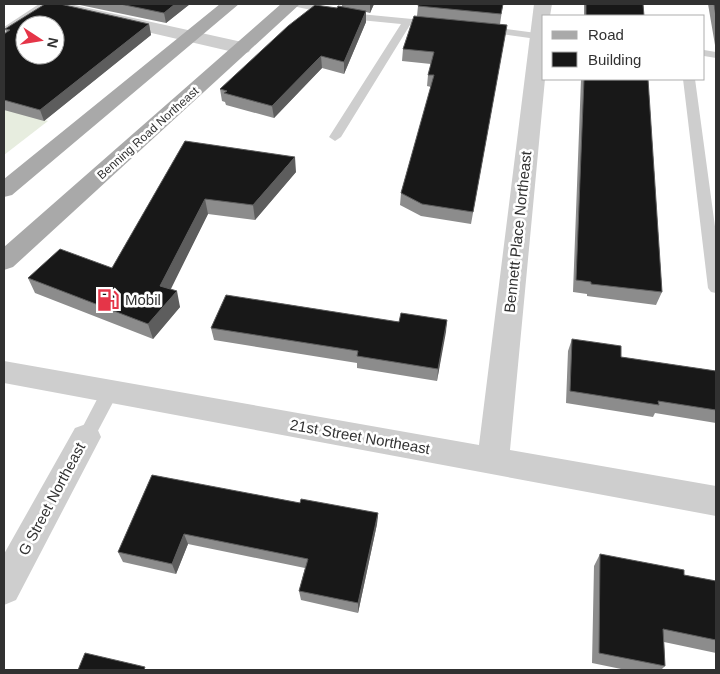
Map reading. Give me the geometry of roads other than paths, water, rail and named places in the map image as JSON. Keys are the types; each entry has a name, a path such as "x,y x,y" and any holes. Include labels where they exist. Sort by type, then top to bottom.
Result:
{"main road":[{"path":"4,190 230,4"},
{"name":"Benning Road Northeast","path":"4,261 291,4"}],"street":[{"path":"47,4 242,48"},
{"name":"Bennett Place Northeast","path":"493,461 542,37"},
{"name":"21st Street Northeast","path":"4,372 716,501"},
{"name":"G Street Northeast","path":"4,588 86,437"}],"lane":[{"path":"4,32 47,4"},
{"path":"297,4 360,17 446,26"},
{"path":"335,137 407,22"},
{"path":"474,28 542,37"},
{"path":"689,80 716,288"},
{"path":"86,437 110,392"}],"place":[{"name":"Mobil","path":"108,300"}]}
